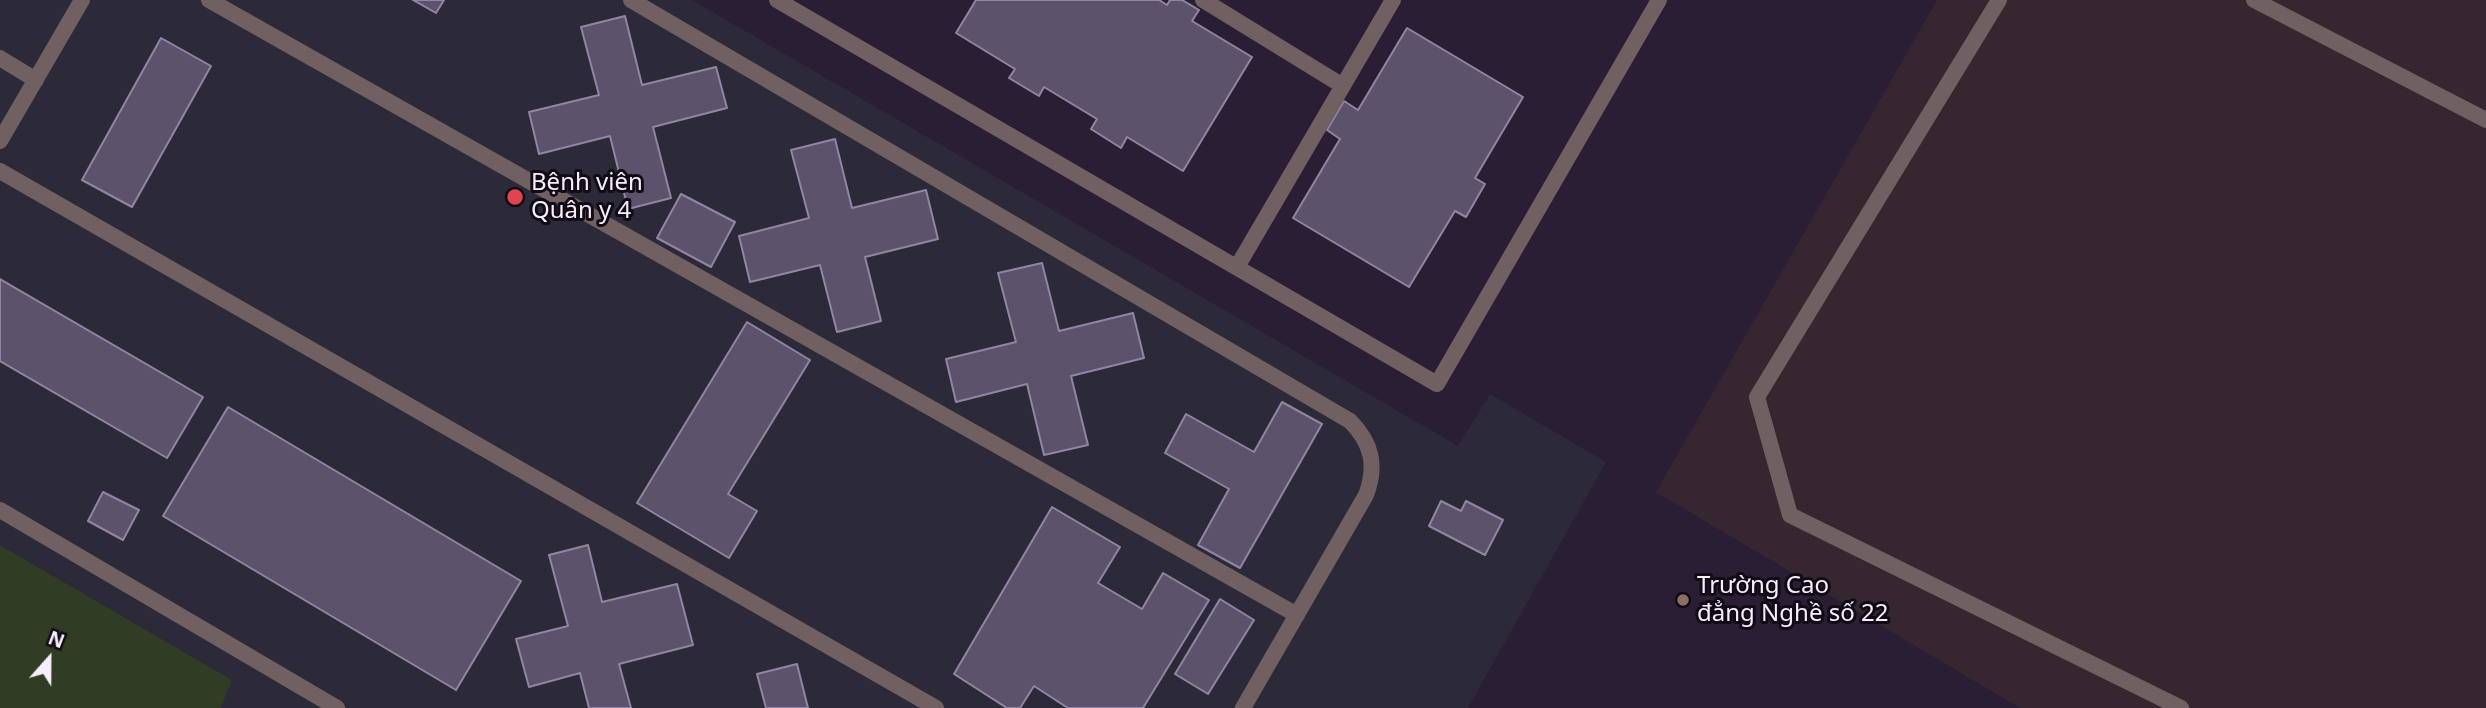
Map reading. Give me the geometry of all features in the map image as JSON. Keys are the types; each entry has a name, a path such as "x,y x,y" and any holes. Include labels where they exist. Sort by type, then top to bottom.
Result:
{"lane":[{"path":"0,141 82,0"},
{"path":"209,0 1297,615"},
{"path":"631,0 1350,421 1368,445 1373,470 1371,483 1243,708"},
{"path":"778,0 1437,384 1659,0"},
{"path":"1203,0 1343,86"},
{"path":"1237,267 1393,0"},
{"path":"1999,0 1757,397 1790,515 2181,708"},
{"path":"2258,1 2486,120"},
{"path":"0,58 36,80"},
{"path":"0,171 936,708"},
{"path":"0,510 337,708"}],"shaded area":[{"name":"Bệnh viên Quân y 4","path":"0,0 692,0 1458,446 1490,394 1606,462 1468,708 221,708 232,680 0,545"},
{"path":"1937,0 2486,0 2486,708 2020,708 1656,492"}],"green space":[{"path":"0,545 232,680 221,708 0,708"}],"building":[{"path":"413,0 444,0 436,13"},
{"path":"976,0 1159,0 1167,5 1170,0 1182,0 1199,10 1192,21 1252,57 1183,171 1127,137 1121,148 1091,129 1097,119 1044,87 1039,96 1009,78 1015,69 956,33"},
{"path":"625,16 642,85 716,67 727,108 653,127 671,198 628,209 610,136 539,154 529,112 599,95 581,27"},
{"path":"1407,28 1523,97 1475,178 1485,184 1466,217 1455,211 1409,287 1293,218 1340,139 1327,130 1344,101 1358,110"},
{"path":"161,38 211,66 132,207 82,180"},
{"path":"835,139 852,208 926,190 938,239 865,257 881,321 837,332 820,265 750,282 739,236 809,218 791,150"},
{"path":"681,194 735,222 711,267 657,238"},
{"path":"1042,263 1059,331 1133,313 1144,358 1071,376 1088,445 1044,455 1027,384 956,402 946,359 1016,342 998,273"},
{"path":"0,279 203,397 167,458 0,361"},
{"path":"747,322 810,360 728,494 757,511 729,558 637,503"},
{"path":"1282,402 1322,424 1240,568 1198,545 1229,489 1165,453 1186,414 1254,452"},
{"path":"228,407 521,581 456,690 163,516"},
{"path":"103,492 139,510 123,540 88,521"},
{"path":"1441,501 1461,511 1466,501 1503,520 1485,555 1429,526"},
{"path":"1052,507 1120,547 1098,583 1142,609 1163,573 1209,600 1143,708 1068,708 1034,686 1020,708 1007,708 954,674"},
{"path":"588,545 602,602 677,584 693,645 619,664 631,708 589,708 580,673 529,687 516,639 568,626 549,555"},
{"path":"1220,599 1254,620 1208,694 1175,674"},
{"path":"797,664 808,708 766,708 757,674"}],"place":[{"name":"Bệnh viên Quân y 4","path":"515,197"},
{"name":"Trường Cao đẳng Nghề số 22","path":"1683,600"}]}
